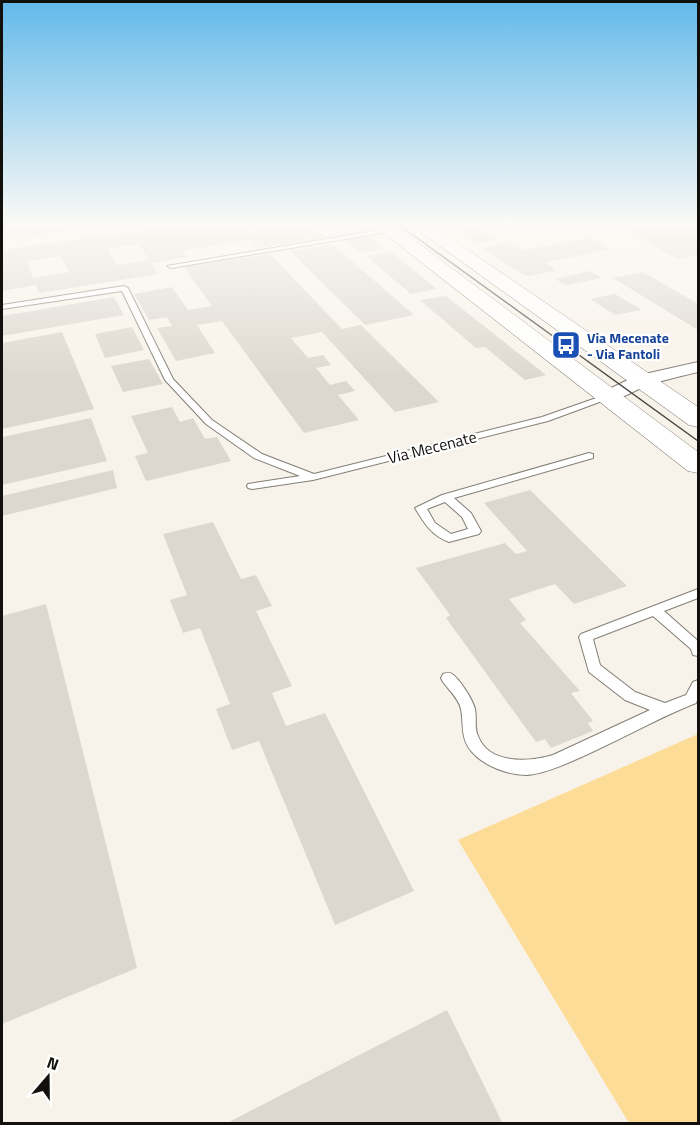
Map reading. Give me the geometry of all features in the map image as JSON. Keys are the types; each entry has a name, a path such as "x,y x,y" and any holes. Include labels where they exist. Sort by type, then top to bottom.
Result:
{"main road":[{"path":"448,274 699,465"},
{"path":"491,274 699,419"}],"street":[{"name":"Via Mecenate","path":"608,397 642,380 699,367"}],"lane":[{"path":"2,307 124,288 169,380 209,422 258,456 313,477"},
{"name":"Via Mecenate","path":"252,486 313,477 545,419 608,397"},
{"path":"446,497 467,515 475,531 448,538 430,525 422,508 446,497 589,456"},
{"path":"665,709 630,696 594,668 586,637 699,593"},
{"path":"654,610 699,651"},
{"path":"448,678 468,707 469,735 480,750 500,764 528,768 554,762 691,699 699,686"}],"shaded area":[{"path":"698,734 698,1123 629,1123 458,840"}],"building":[{"path":"2,274 32,274 33,278 54,274 155,274 39,293 36,285 2,291"},
{"path":"189,274 290,274 342,329 361,325 439,402 395,412 322,332 291,338 308,358 323,355 331,365 316,368 330,385 346,381 355,391 338,395 359,420 304,433 222,321 197,325 215,353 176,361 157,328 172,326 167,317 149,320 134,294 172,287 188,310 212,306"},
{"path":"314,274 367,274 414,315 365,325"},
{"path":"388,274 419,274 437,289 411,294"},
{"path":"575,274 596,274 602,278 566,285 555,279"},
{"path":"647,274 698,304 698,330 613,278"},
{"path":"615,294 642,310 615,315 590,299"},
{"path":"446,296 546,375 525,380 485,347 476,348 420,300"},
{"path":"114,297 124,315 2,336 2,316"},
{"path":"132,327 144,350 105,358 95,334"},
{"path":"62,332 94,409 2,429 2,343"},
{"path":"149,359 163,384 123,392 111,366"},
{"path":"172,407 180,422 193,418 205,439 217,437 231,461 146,481 135,456 148,453 131,416"},
{"path":"91,418 107,461 2,485 2,437"},
{"path":"113,470 117,488 2,516 2,496"},
{"path":"530,490 627,586 574,604 555,584 509,599 526,620 520,623 580,691 571,693 593,721 588,723 593,731 551,748 545,739 536,742 446,618 450,615 416,568 505,543 516,554 527,551 484,503"},
{"path":"213,522 241,579 256,575 272,606 256,611 292,686 272,693 286,726 325,713 414,891 335,925 259,741 232,750 216,709 230,704 200,628 183,633 170,600 187,595 163,534"},
{"path":"46,604 137,968 2,1024 2,616"},
{"path":"447,1010 503,1124 225,1124"}],"tram line":[{"path":"468,274 698,441"}],"place":[{"name":"Via Mecenate - Via Fantoli","path":"566,345"}]}
